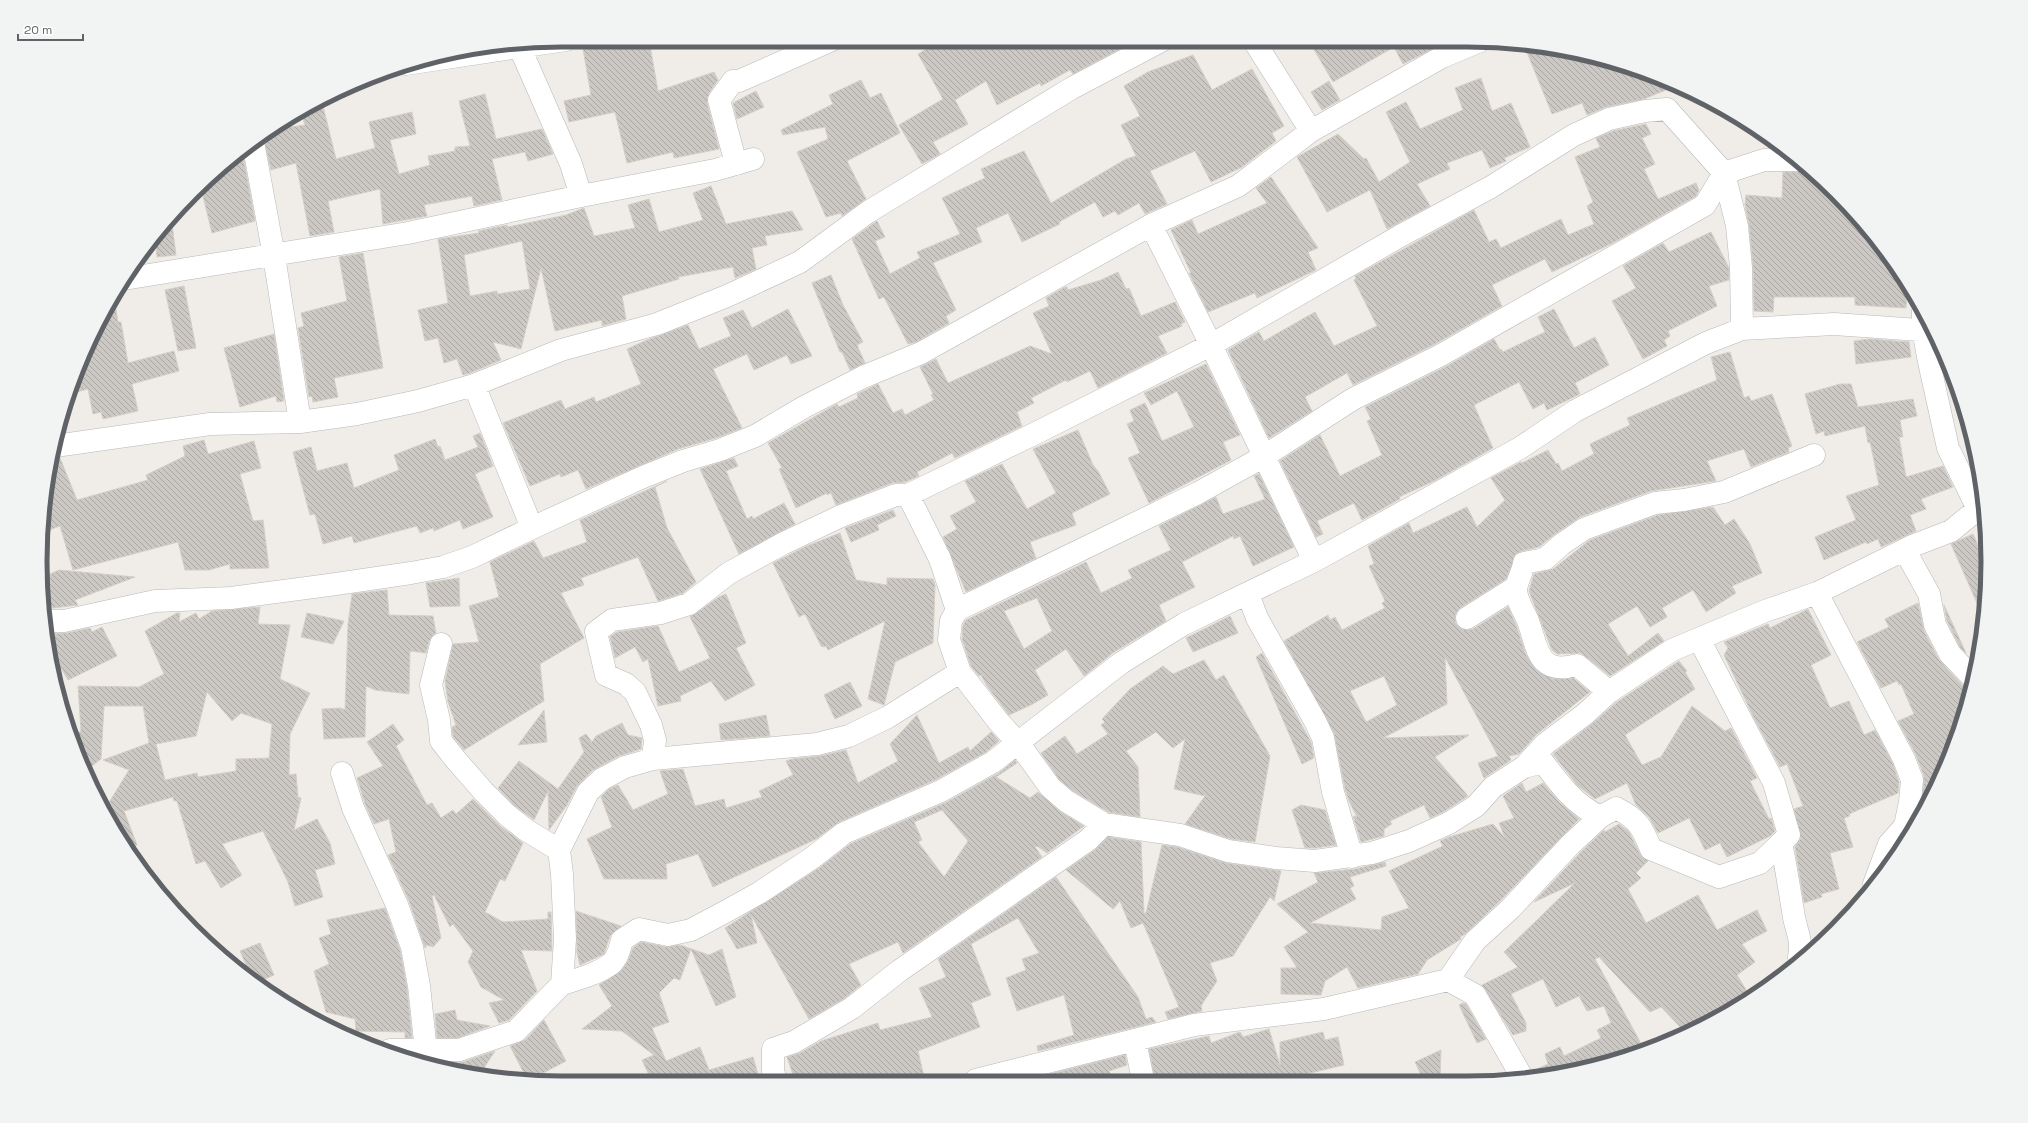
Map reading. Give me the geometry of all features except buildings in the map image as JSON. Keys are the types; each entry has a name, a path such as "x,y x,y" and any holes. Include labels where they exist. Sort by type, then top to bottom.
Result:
{"street":[{"path":"133,278 274,256 408,233 581,196 715,170 745,162 719,100 733,81 739,81 816,47"},
{"path":"61,445 210,424 300,422 357,414 418,401 474,385 561,350 657,324 727,296 800,262 868,212 1072,88 1150,47"},
{"path":"1258,47 1310,131"},
{"path":"50,621 64,620 155,600 231,598 411,573 443,566 472,557 643,477 683,461 720,450 755,436 804,407 863,377 921,353 1151,225 1238,186 1310,131 1442,57 1466,47"},
{"path":"520,49 571,164 581,196"},
{"path":"478,54 506,50"},
{"path":"653,759 655,740 651,725 636,692 626,684 606,675 596,632 612,620 661,613 690,604 729,574 784,543 841,516 896,495 908,495 1034,434 1211,345 1400,236 1491,187 1574,135 1610,119 1645,111 1667,109 1724,173 1737,226 1741,267 1742,329"},
{"path":"254,149 274,256 300,422"},
{"path":"1788,160 1764,160 1724,173 1705,205 1441,355 1353,399 1263,457 1198,493 957,610 951,621 949,640 960,672 998,721 1019,744 1050,787 1066,801 1104,824 1180,835 1228,851 1276,858 1315,861 1336,857 1352,857 1409,841 1450,823 1476,806 1493,787 1524,767 1545,744 1585,714 1609,692 1672,650 1765,611 1817,593 1912,546 1951,531 1978,510"},
{"path":"1151,225 1211,345 1263,457 1314,561"},
{"path":"401,1050 459,1050 516,1031 562,984 586,976 612,963 619,953 622,940 639,929 668,935 691,930 759,893 812,858 844,833 941,791 993,762 1019,744 1121,663 1184,624 1314,561 1520,448 1575,411 1706,343 1742,329 1834,324 1923,324"},
{"path":"1929,336 1948,448 1978,502"},
{"path":"474,385 532,528"},
{"path":"1609,692 1577,665 1563,669 1544,662 1538,653 1529,624 1517,596 1516,587 1524,563 1546,559 1562,544 1584,529 1655,503 1684,500 1724,492 1814,455"},
{"path":"908,495 940,558 957,610"},
{"path":"1912,546 1908,556 1929,594 1935,625 1950,654 1968,673"},
{"path":"1467,618 1516,587"},
{"path":"1817,593 1904,759 1912,780 1910,802 1905,826 1890,844 1881,866"},
{"path":"1248,594 1257,618 1315,720 1323,738 1333,792 1352,857"},
{"path":"1448,980 1475,941 1510,909 1570,845 1600,817 1616,808 1631,815 1643,830 1652,849 1719,877 1760,863 1789,835 1774,782 1699,639"},
{"path":"441,644 431,685 439,720 441,741 484,792 507,815 526,830 559,850"},
{"path":"562,984 564,939 562,874 559,850 588,792 602,778 625,768 653,759 817,744 849,736 888,717 960,672"},
{"path":"1524,767 1543,762 1561,786 1582,808 1600,817"},
{"path":"342,774 353,808 397,905 412,947 419,986 426,1051"},
{"path":"775,1076 773,1072 773,1049 794,1042 852,1008 899,972 1088,840 1104,824"},
{"path":"1781,843 1789,877 1793,913 1806,947"},
{"path":"992,1076 1194,1025 1324,1009 1448,980 1476,995 1520,1073"},
{"path":"1135,1040 1142,1076"}]}
